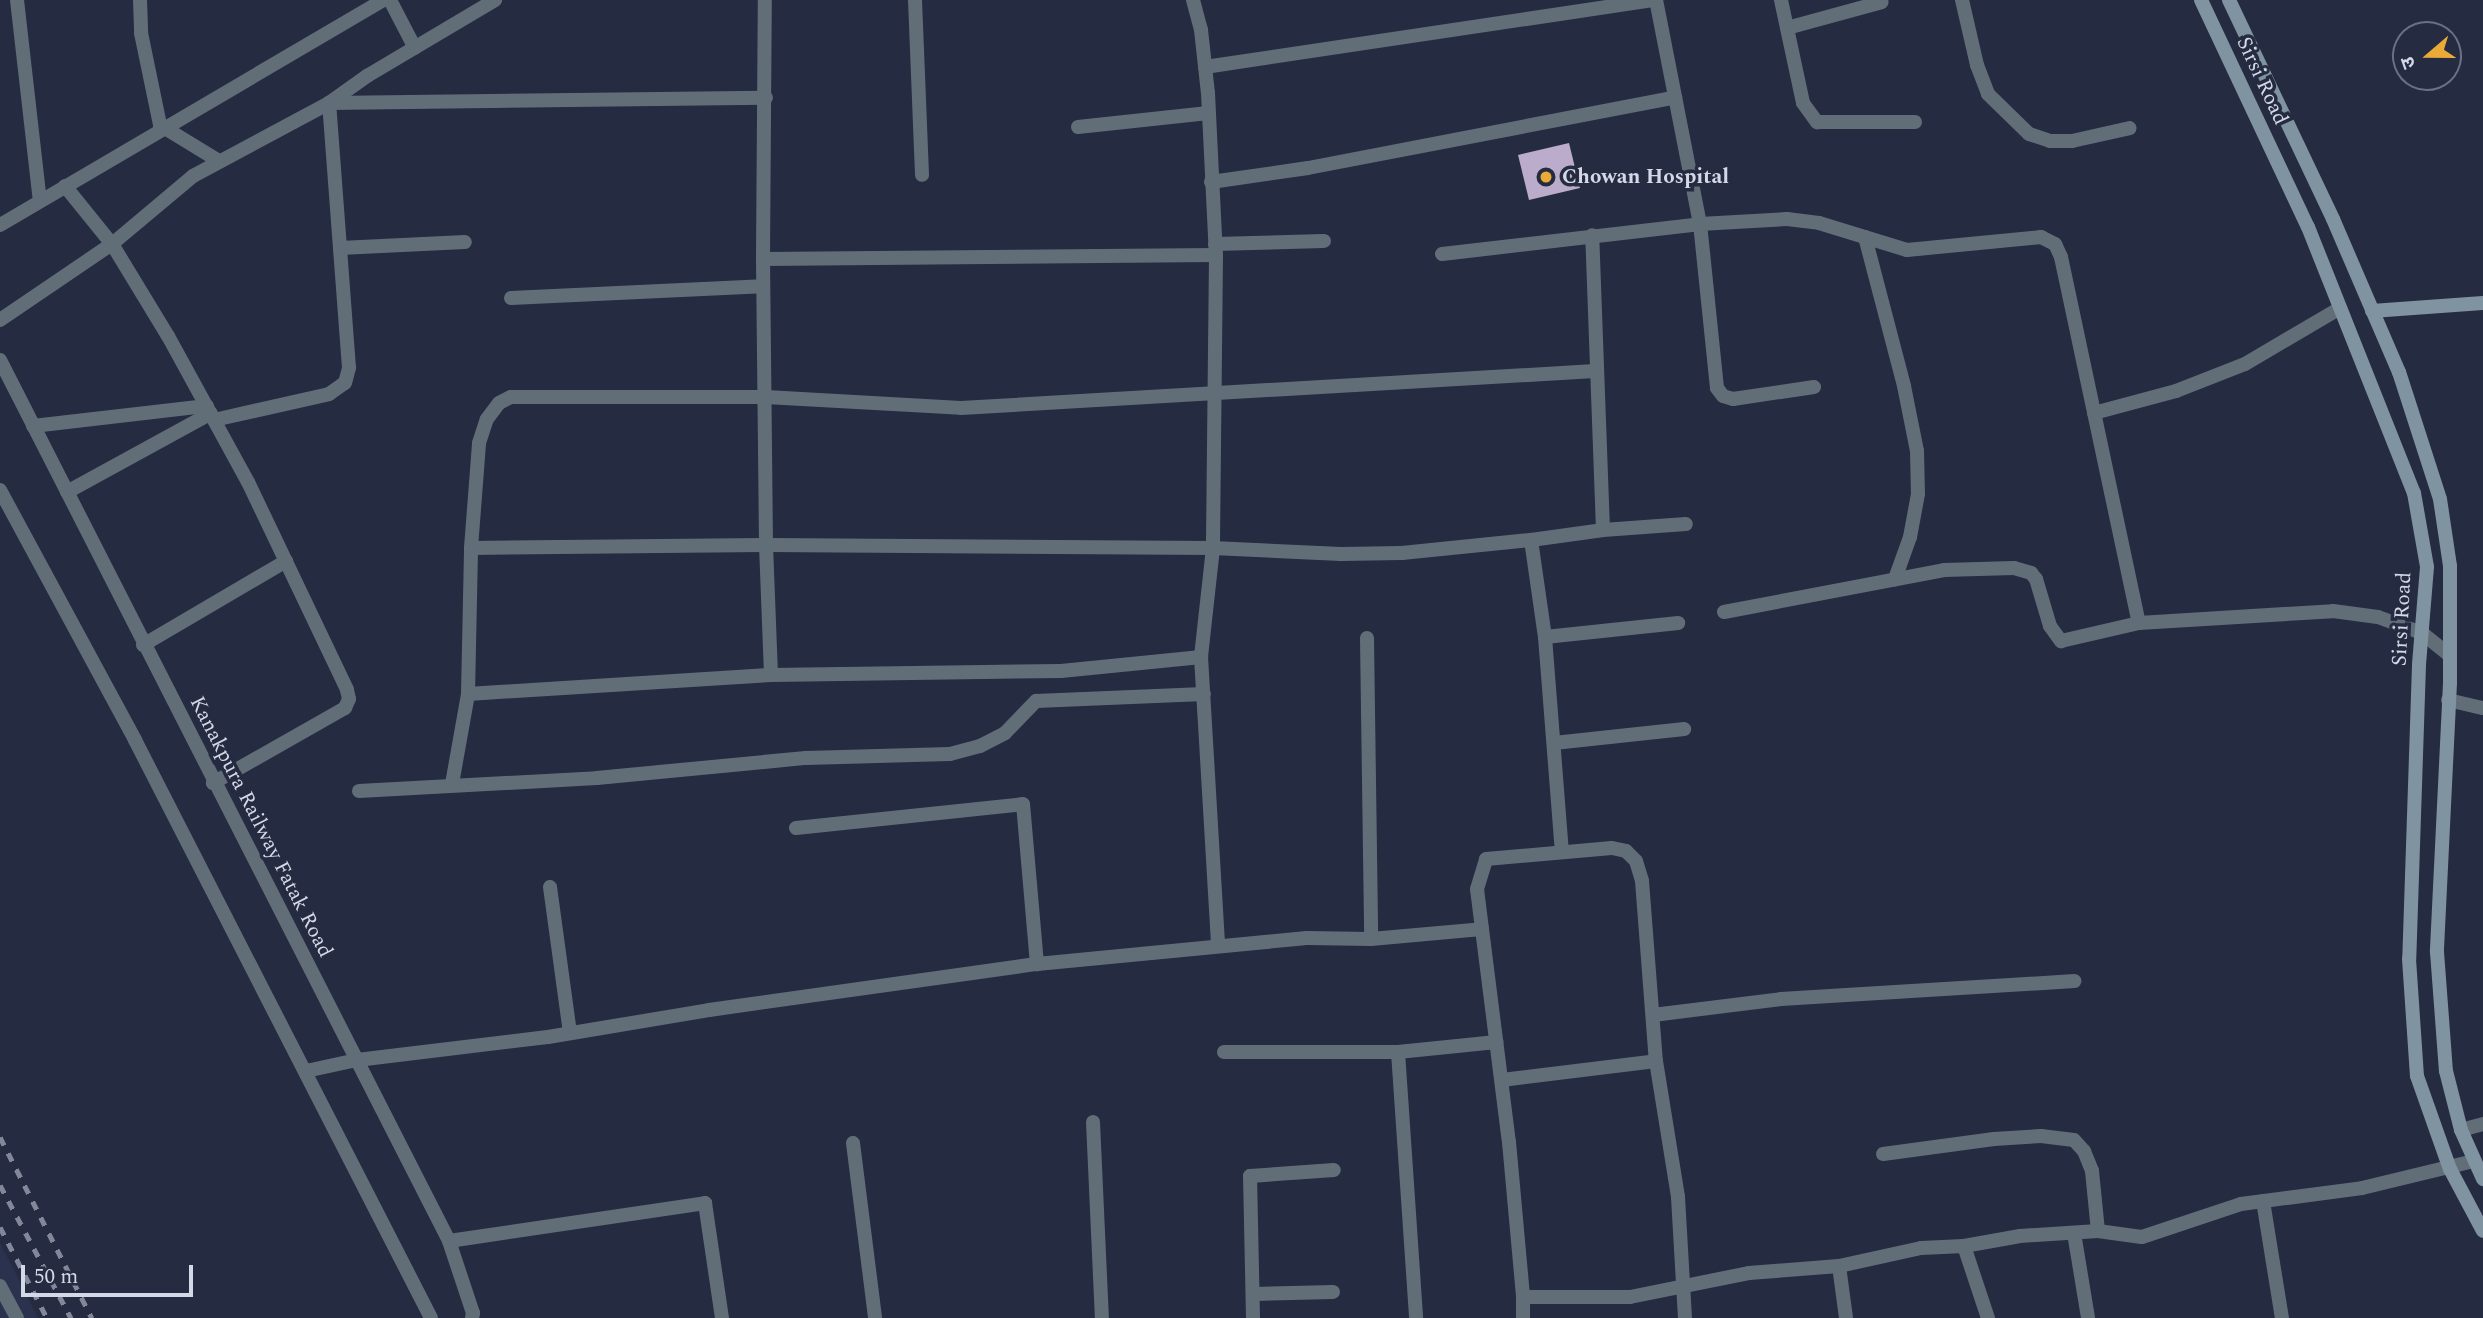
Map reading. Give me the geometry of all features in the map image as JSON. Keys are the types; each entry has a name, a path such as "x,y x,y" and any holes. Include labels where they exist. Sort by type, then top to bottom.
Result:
{"main road":[{"name":"Sirsi Road","path":"2201,0 2308,227 2414,493 2427,567 2409,959 2417,1076 2450,1169 2483,1231"},
{"name":"Sirsi Road","path":"2229,0 2333,219 2399,372 2440,499 2450,566 2448,700 2437,952 2446,1071 2461,1130 2483,1179"},
{"path":"2372,311 2483,303"}],"street":[{"path":"17,0 40,201"},
{"path":"140,0 141,33 160,125 219,161"},
{"path":"0,225 384,0"},
{"path":"390,0 415,48"},
{"path":"0,320 112,244 193,176 329,103 495,0"},
{"path":"765,0 762,286 771,675"},
{"path":"915,0 922,176"},
{"path":"1193,0 1201,30 1205,67 1215,249 1213,548 1201,657 1218,945"},
{"path":"1205,67 1653,0 1700,224 1717,388 1723,396 1733,399 1814,387"},
{"path":"1781,0 1803,103 1818,122 1915,122"},
{"path":"1962,0 1977,65 1988,94 2029,134 2050,141 2072,141 2130,128"},
{"path":"1787,28 1882,2"},
{"path":"1211,182 1308,169 1675,97"},
{"path":"329,103 766,98"},
{"path":"33,426 211,413 329,394 345,383 349,368 329,103"},
{"path":"1077,127 1208,113"},
{"path":"65,186 112,244 211,413 347,690 349,699 345,708 213,783"},
{"path":"1442,254 1700,224 1787,219 1819,223 1907,250 2041,237 2055,244 2061,257 2139,623"},
{"path":"1592,235 1603,530"},
{"path":"1865,237 1904,386 1917,451 1918,494 1910,537 1895,579"},
{"path":"763,259 1215,249 1324,241"},
{"path":"340,248 465,242"},
{"path":"511,298 762,286"},
{"path":"2094,413 2176,391 2245,364 2340,308"},
{"name":"Kanakpura Railway Fatak Road","path":"0,360 213,783 449,1241 473,1313 472,1318"},
{"path":"452,784 468,694 471,548 479,443 487,419 499,403 512,397 766,397 961,408 1595,371"},
{"path":"67,492 211,413"},
{"path":"0,490 135,740 431,1318"},
{"path":"471,548 766,545 1213,548 1313,554 1402,553 1603,530 1686,524"},
{"path":"1531,540 1545,637 1562,851"},
{"path":"143,645 286,561"},
{"path":"1724,612 1944,570 2024,570 2036,579 2050,625 2062,641 2139,623 2333,611 2378,617 2422,633 2449,655"},
{"path":"1545,637 1678,623"},
{"path":"1367,638 1371,939"},
{"path":"468,694 771,675 1061,671 1201,657"},
{"path":"359,791 597,778 806,758 950,754 980,746 1005,733 1036,701 1204,694"},
{"path":"2448,700 2483,708"},
{"path":"1554,743 1684,729"},
{"path":"796,828 1023,804 1037,964"},
{"path":"1523,1318 1502,1080 1477,889 1486,859 1612,848 1626,851 1636,861 1643,881 1656,1061 1678,1197 1685,1318"},
{"path":"550,887 570,1033"},
{"path":"306,1071 357,1060 570,1033 1037,964 1218,945 1307,938 1371,939 1482,929"},
{"path":"1653,1015 1781,999 2074,981"},
{"path":"1223,1052 1398,1052 1496,1042"},
{"path":"1398,1052 1416,1318"},
{"path":"1502,1080 1656,1061"},
{"path":"1093,1122 1102,1318"},
{"path":"2461,1130 2483,1124"},
{"path":"1883,1154 1994,1139 2041,1136 2074,1140 2092,1171 2098,1231"},
{"path":"853,1143 875,1318"},
{"path":"1522,1297 1630,1297 1749,1273 1839,1266 1920,1248 1964,1246 2020,1236 2098,1231 2142,1237 2241,1204 2362,1188 2450,1169 2474,1161"},
{"path":"1254,1318 1250,1176 1334,1170"},
{"path":"2263,1201 2282,1318"},
{"path":"449,1241 705,1203 722,1318"},
{"path":"2074,1233 2088,1318"},
{"path":"1964,1246 1988,1318"},
{"path":"1839,1266 1846,1318"},
{"path":"0,1286 17,1318"},
{"path":"1254,1294 1334,1292"}],"shaded area":[{"path":"0,1243 13,1268 38,1318 0,1318"}],"building":[{"path":"1569,143 1580,188 1529,200 1518,155"}],"railway":[{"path":"0,1137 92,1318"},
{"path":"0,1185 71,1318"},
{"path":"0,1227 47,1318"}],"place":[{"name":"Chowan Hospital","path":"1546,177"}]}
